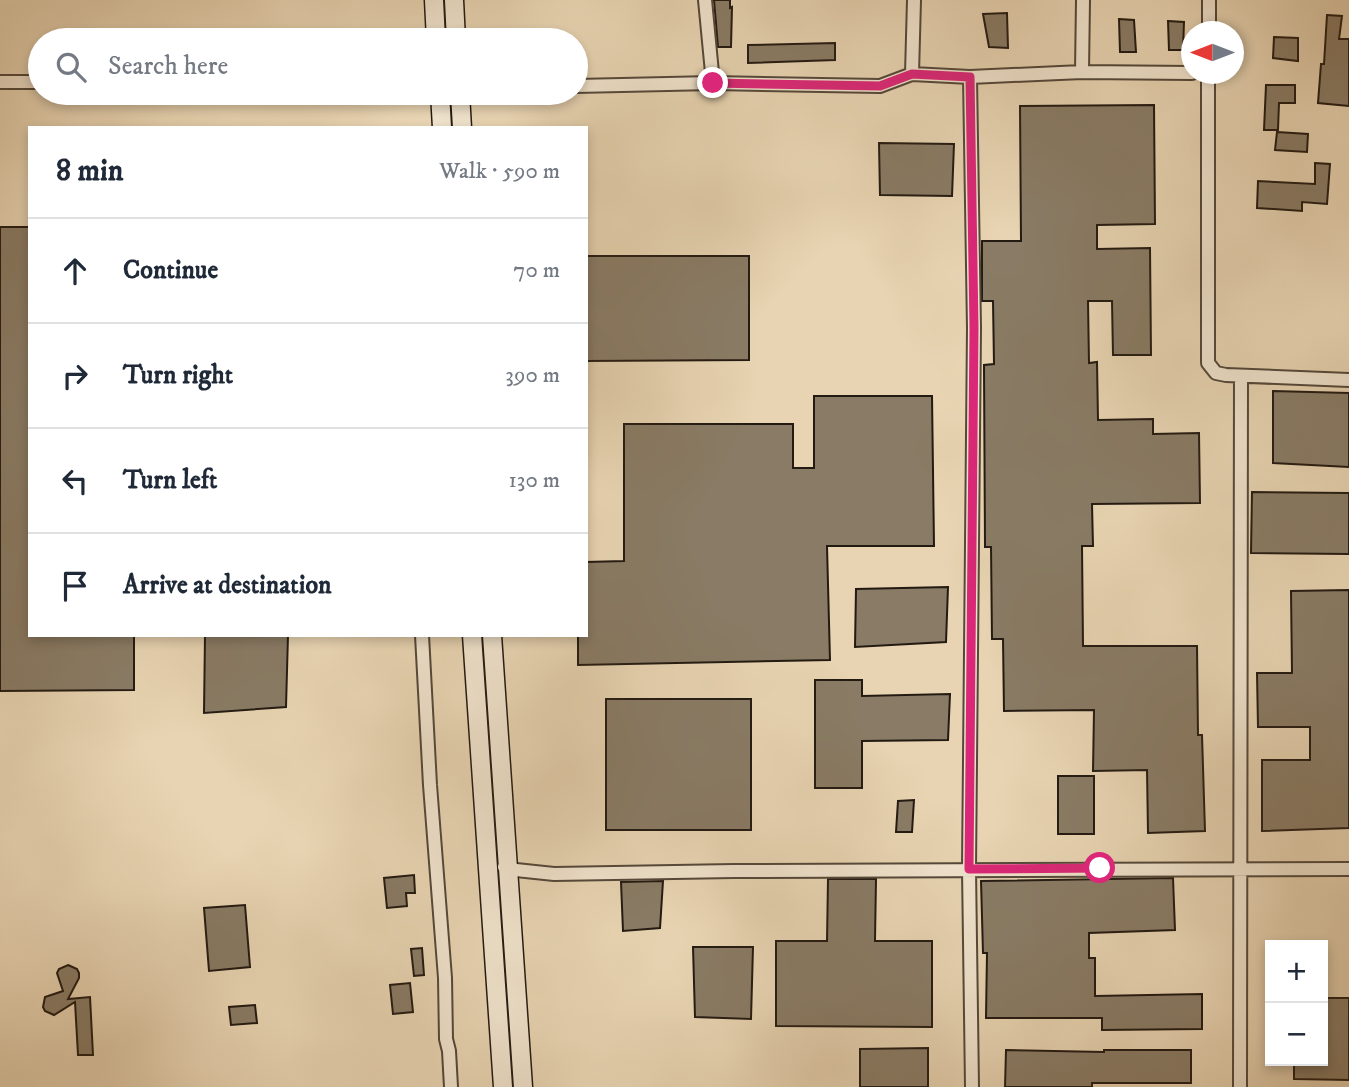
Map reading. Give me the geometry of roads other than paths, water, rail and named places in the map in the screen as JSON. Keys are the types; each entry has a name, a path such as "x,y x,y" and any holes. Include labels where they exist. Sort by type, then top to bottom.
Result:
{"main road":[{"path":"433,0 435,28"},
{"path":"454,0 455,28"},
{"path":"441,105 442,126"},
{"path":"461,105 462,126"},
{"path":"472,637 503,1087"},
{"path":"492,637 523,1087"}],"street":[{"path":"705,0 713,83"},
{"path":"912,74 914,0"},
{"path":"1082,72 1083,0"},
{"path":"1209,0 1209,21"},
{"path":"588,86 713,83 880,86 912,74 970,77 1082,72 1181,73"},
{"path":"970,77 974,328 969,869 972,1087"},
{"path":"0,82 28,82"},
{"path":"1208,84 1208,363 1216,373 1349,380"},
{"path":"1240,1087 1241,376"},
{"path":"422,637 451,1087"},
{"path":"487,867 508,866 516,870 554,874 969,869 1349,869"}]}
